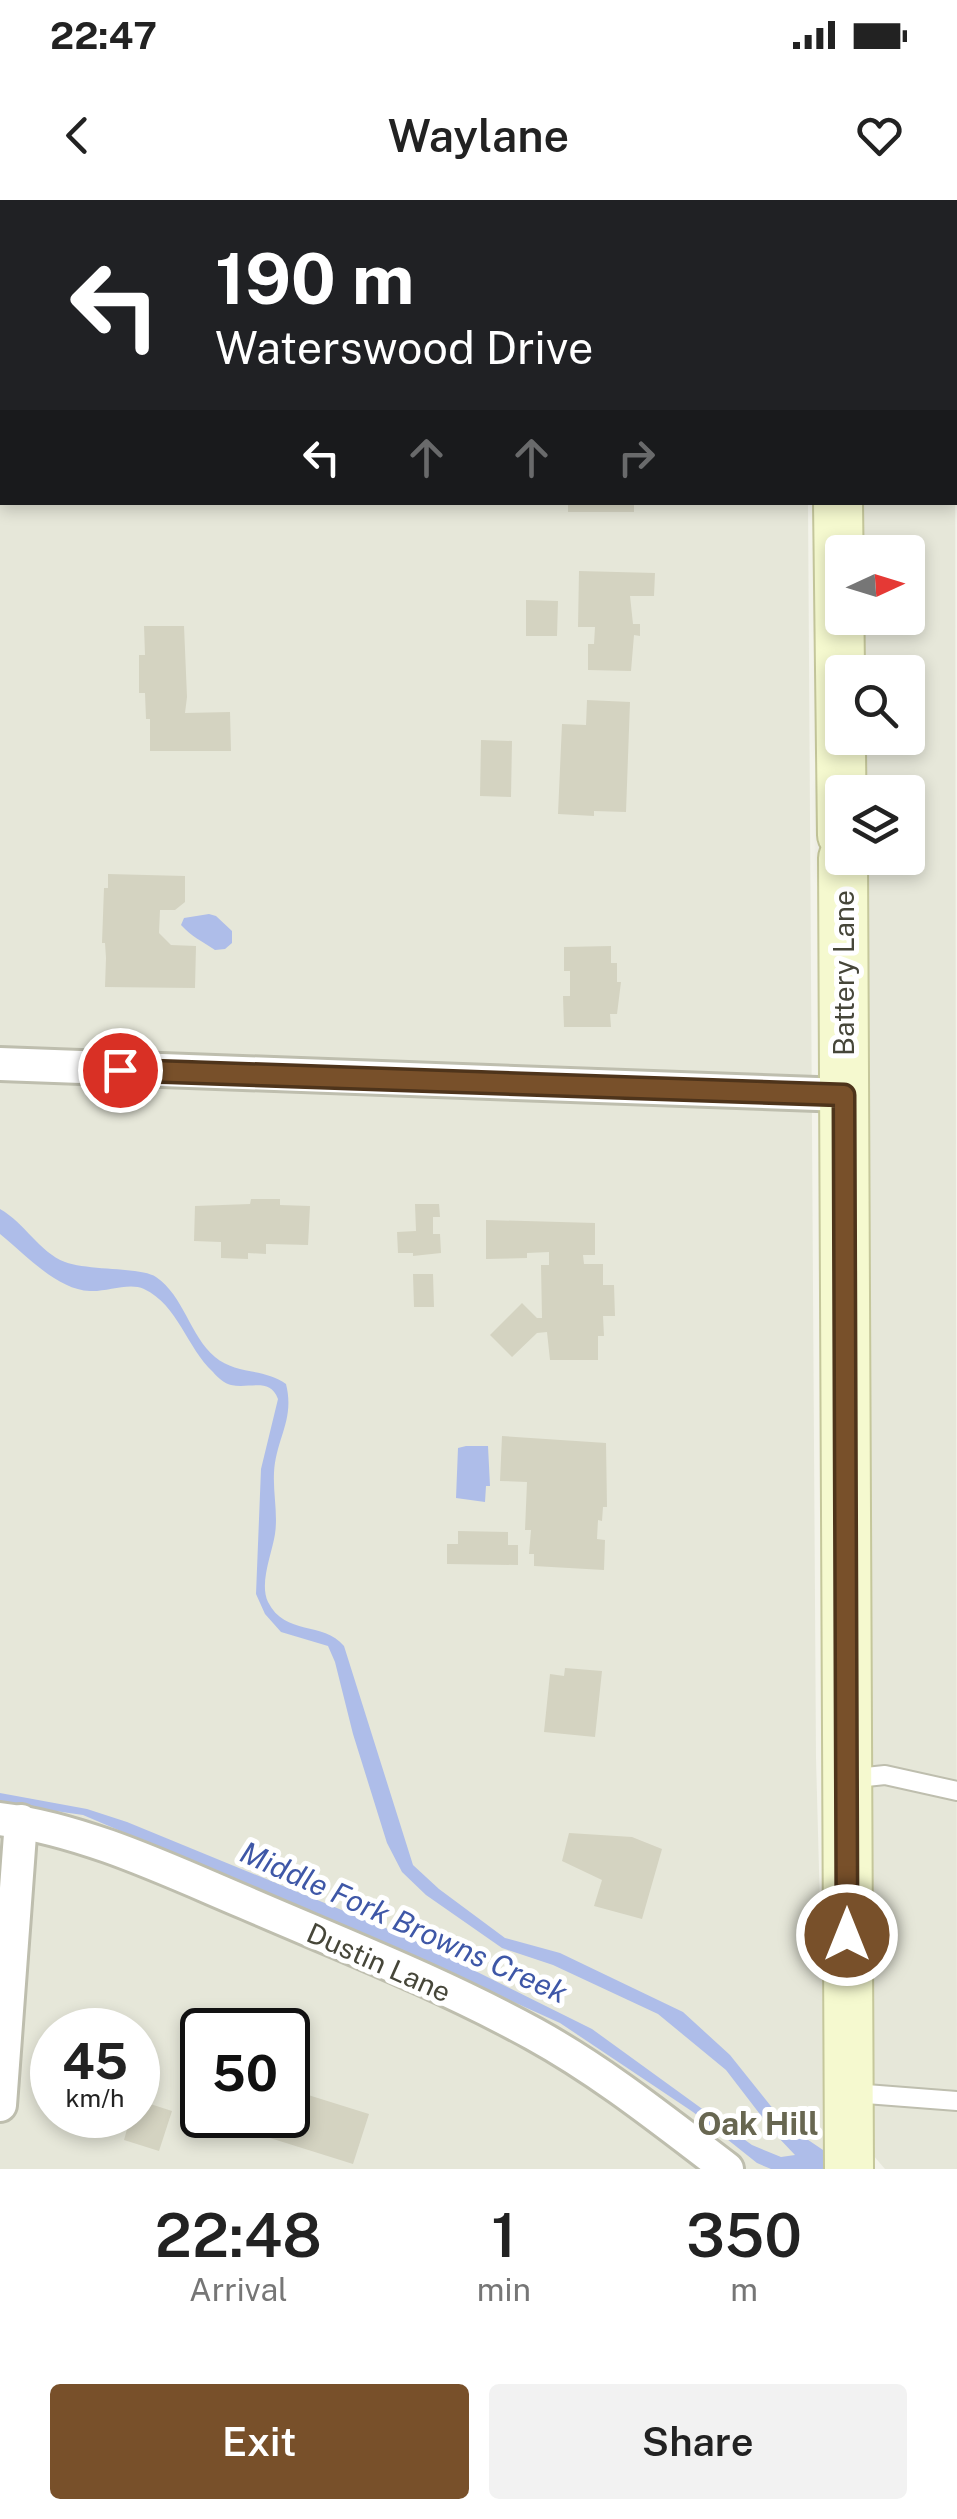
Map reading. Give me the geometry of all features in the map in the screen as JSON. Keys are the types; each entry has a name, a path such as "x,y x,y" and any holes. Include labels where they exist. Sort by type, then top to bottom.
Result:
{"main road":[{"path":"838,505 841,775"},
{"name":"Battery Lane","path":"843,875 849,2169"}],"street":[{"path":"0,1064 844,1095"},
{"path":"0,2105 10,1820"},
{"name":"Dustin Lane","path":"10,1820 122,1852 413,1974 535,2035 616,2085 728,2169"}],"lane":[{"path":"846,1779 885,1775 957,1791"},
{"path":"847,2092 957,2101"}],"shaded area":[{"path":"0,505 808,505 816,1758 827,2169 0,2169"},
{"path":"854,505 955,505 957,2169 885,2169 873,2155 858,875 925,875 925,775 857,775 857,755 925,755 925,655 856,655 855,635 925,635 925,535 855,535"}],"water":[{"path":"209,914 232,931 232,943 225,949 215,950 181,925 184,918"},
{"path":"0,1209 65,1262 156,1277 174,1295 215,1357 232,1367 286,1384 287,1419 275,1461 276,1526 265,1577 268,1602 284,1620 326,1633 344,1646 413,1865 505,1938 560,1953 683,2012 730,2055 786,2125 826,2152 828,2169 771,2169 757,2163 693,2112 560,2023 379,1941 83,1815 0,1803 0,1793 87,1809 127,1822 405,1936 592,2029 752,2145 781,2157 795,2155 726,2070 658,2014 553,1965 502,1948 426,1895 402,1872 387,1843 328,1646 281,1632 265,1614 256,1594 261,1469 278,1399 274,1392 265,1386 231,1385 221,1380 165,1305 144,1289 90,1291 54,1278 0,1234"},
{"path":"488,1446 490,1486 486,1486 485,1502 456,1498 458,1448"}],"building":[{"path":"568,505 634,505 634,512 568,512"},
{"path":"579,571 655,573 654,596 630,596 633,624 640,624 640,636 634,635 631,671 588,670 588,644 594,644 595,627 578,627"},
{"path":"526,600 558,601 557,636 526,636"},
{"path":"144,626 184,626 185,713 230,712 231,751 150,751 150,719 146,719 145,693 139,693 139,655 145,655"},
{"path":"587,700 630,702 626,812 594,811 594,816 558,814 562,724 586,725"},
{"path":"481,740 512,741 511,797 480,796"},
{"path":"108,874 185,876 185,902 175,910 160,910 159,933 171,945 196,946 195,988 105,987 102,943"},
{"path":"611,946 611,963 617,963 617,982 621,982 617,1014 610,1014 611,1027 564,1027 563,996 570,996 570,971 564,971 564,947"},
{"path":"251,1199 280,1199 280,1205 310,1206 308,1245 266,1244 266,1254 248,1253 248,1259 221,1258 221,1242 194,1241 195,1206 250,1204"},
{"path":"415,1204 439,1204 440,1217 433,1217 433,1234 440,1234 441,1253 398,1253 397,1232 416,1231"},
{"path":"486,1220 595,1223 595,1255 583,1255 584,1264 603,1264 603,1285 614,1285 615,1316 603,1316 604,1336 598,1336 598,1360 550,1360 547,1332 537,1333 512,1357 490,1335 522,1303 542,1318 541,1265 549,1265 549,1252 527,1253 527,1258 486,1259"},
{"path":"413,1274 433,1274 434,1307 414,1307"},
{"path":"502,1436 606,1443 607,1507 603,1507 602,1521 598,1520 597,1539 605,1540 604,1570 534,1566 534,1554 529,1554 531,1530 525,1530 527,1482 500,1481"},
{"path":"458,1531 508,1532 508,1545 518,1545 518,1565 447,1564 447,1544 458,1544"},
{"path":"565,1668 602,1671 595,1737 544,1732 550,1674 564,1676"},
{"path":"569,1833 632,1837 662,1849 642,1919 594,1906 602,1880 562,1861"},
{"path":"310,2096 369,2114 353,2164 270,2138 310,2138"},
{"path":"160,2107 172,2111 159,2151 124,2140 160,2138"}],"district":[{"name":"Oak Hill","path":"758,2123"}],"route":[{"path":"120,1070 844,1095 847,1935"}],"water label":[{"name":"Middle Fork Browns Creek","path":"404,1922"}]}
